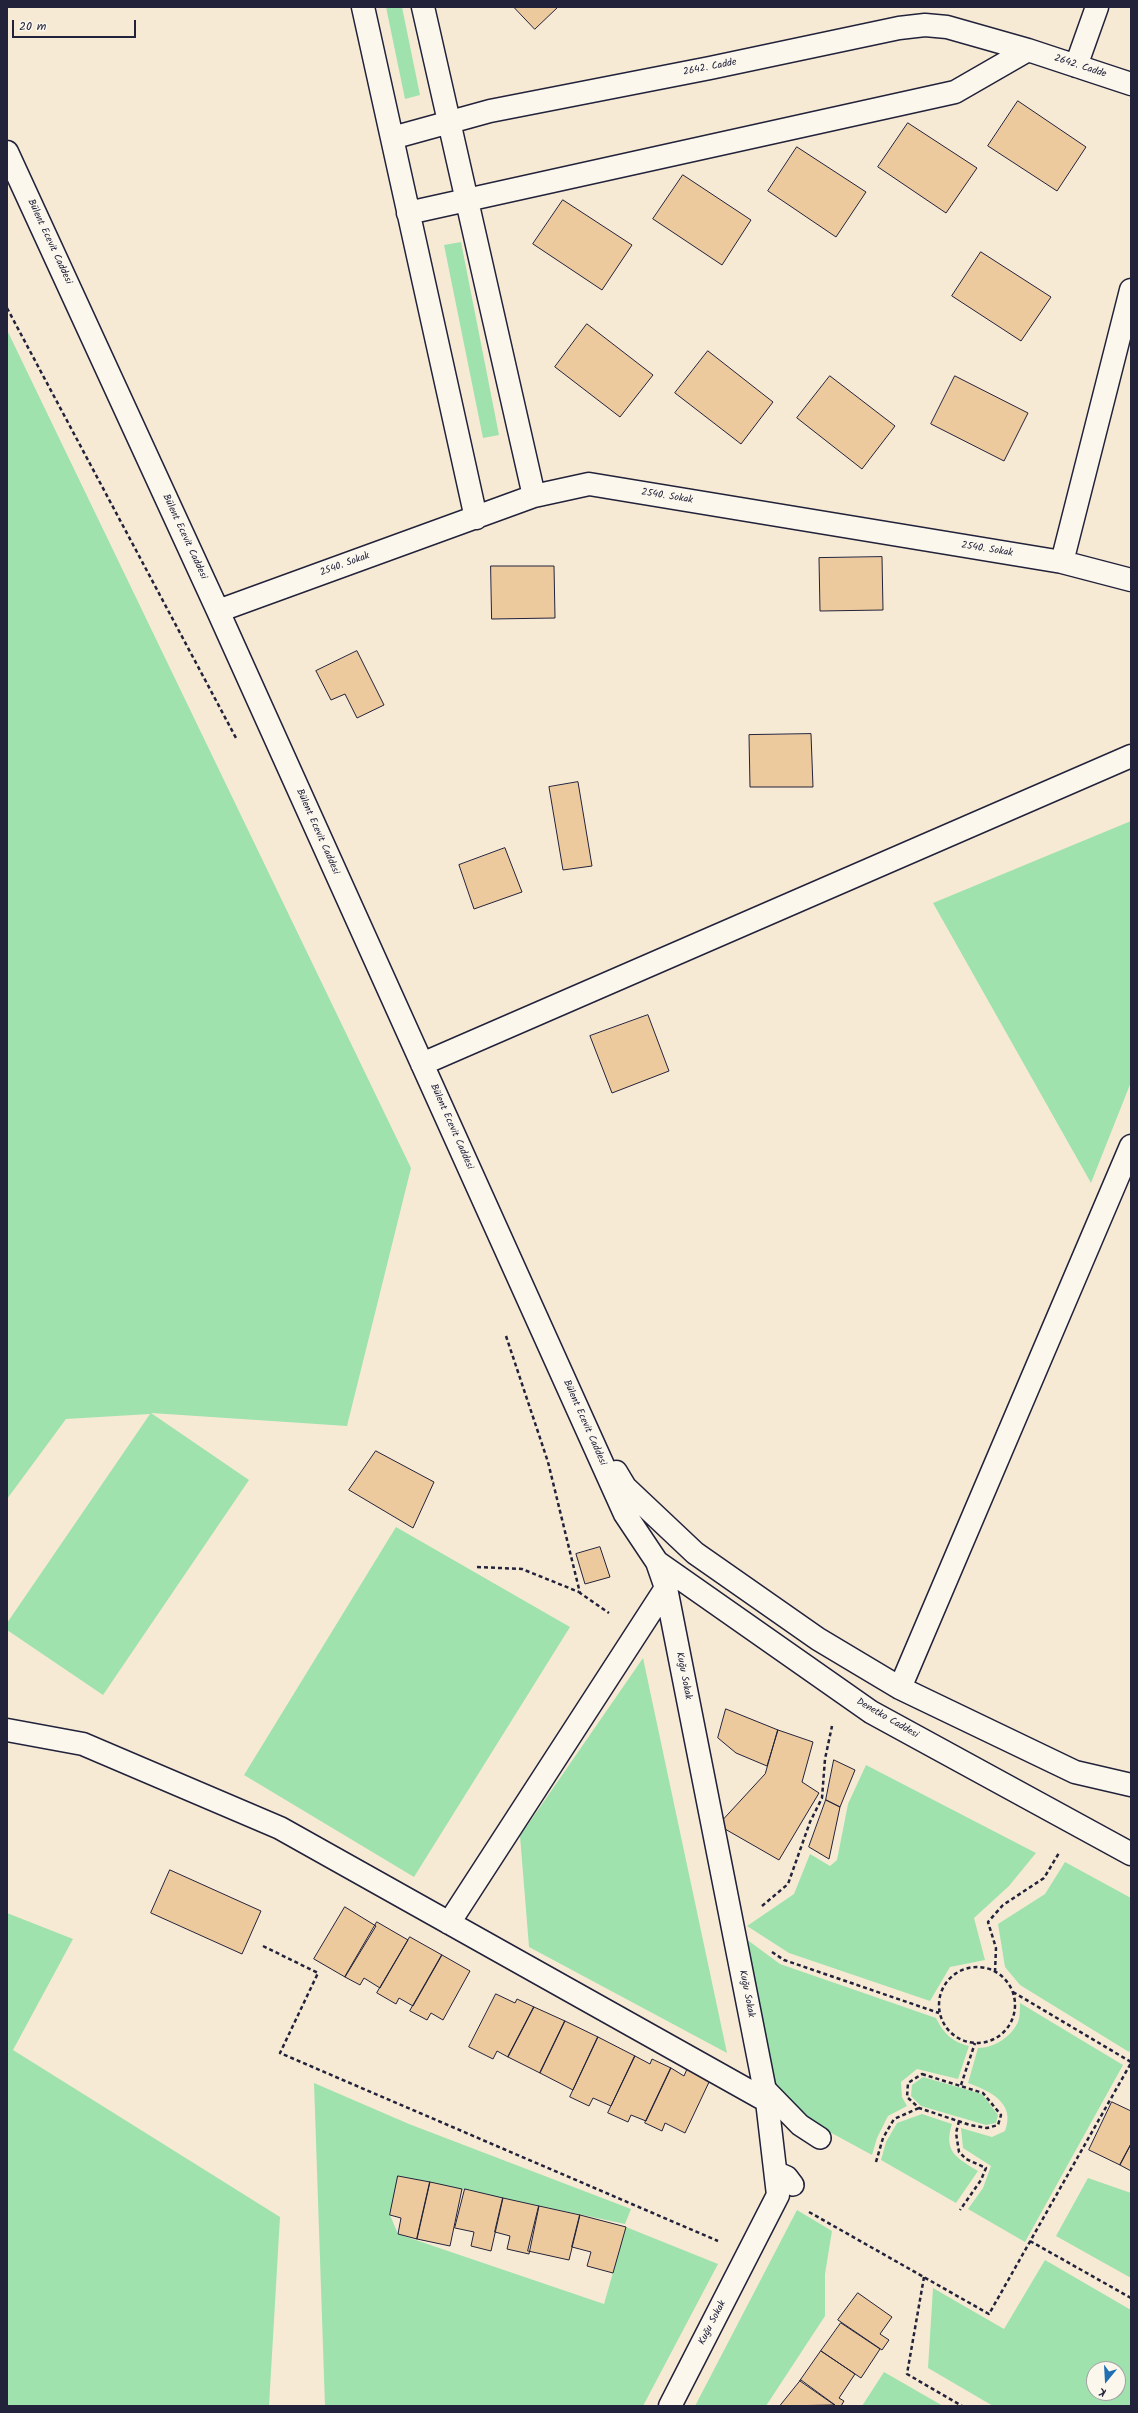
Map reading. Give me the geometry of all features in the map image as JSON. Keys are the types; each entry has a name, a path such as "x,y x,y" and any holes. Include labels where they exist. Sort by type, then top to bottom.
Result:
{"street":[{"path":"363,7 476,518"},
{"path":"423,7 534,496"},
{"path":"1076,66 1097,7"},
{"name":"2642. Cadde","path":"392,138 449,121 490,111 702,70 899,28 925,25 947,27 1028,50 1131,84"},
{"path":"408,212 466,198 956,92 1028,50"},
{"name":"Bülent Ecevit Caddesi","path":"7,152 218,611 625,1514 657,1562"},
{"path":"1062,562 1131,290"},
{"name":"2540. Sokak","path":"218,611 534,496 589,484 1062,562 1131,580"},
{"path":"422,1064 1131,756"},
{"path":"900,1688 1131,1146"},
{"path":"571,1395 625,1487 695,1553 818,1639 900,1688 1075,1772 1131,1785"},
{"name":"Kuğu Sokak","path":"657,1562 666,1588 783,2185 670,2406"},
{"name":"Denetko Caddesi","path":"657,1562 871,1712 1131,1854"},
{"path":"449,1923 666,1588"},
{"path":"7,1730 83,1744 280,1828 449,1923 766,2094"}],"lane":[{"path":"766,2094 800,2124 820,2138"}],"path":[{"path":"7,308 240,745"},
{"path":"506,1335 548,1462 580,1592"},
{"path":"477,1567 522,1569 580,1592 637,1632"},
{"path":"834,1721 825,1759 822,1798 810,1822 788,1884 767,1903 733,1925 784,1960 939,2013"},
{"path":"995,1972 996,1948 988,1922 1003,1905 1044,1878 1060,1852"},
{"path":"263,1946 318,1973 280,2053 720,2242"},
{"path":"783,2185 924,2277 989,2314 1131,2063 1013,1991 1006,1981 995,1972 979,1968 960,1971 950,1978 942,1988 938,2000 939,2013 944,2025 952,2035 963,2041 975,2044 987,2042 999,2037 1008,2028 1014,2017 1015,2004 1013,1991"},
{"path":"961,2085 975,2044"},
{"path":"922,2074 983,2093 1001,2115 998,2125 987,2128 959,2121 920,2108 907,2097 908,2083 922,2074"},
{"path":"876,2162 884,2138 894,2119 920,2108"},
{"path":"959,2121 956,2133 958,2152 966,2159 986,2168 981,2180 960,2210"},
{"path":"1030,2241 1131,2298"},
{"path":"924,2277 907,2374 962,2406"}],"green space":[{"path":"386,7 402,7 420,95 405,99"},
{"path":"461,242 499,435 483,438 444,245"},
{"path":"7,330 411,1168 347,1426 151,1413 249,1480 103,1695 7,1630 7,1623 150,1414 66,1419 7,1499"},
{"path":"1131,821 1131,1082 1091,1183 933,903"},
{"path":"396,1527 570,1627 414,1877 244,1775"},
{"path":"643,1658 727,2053 529,1947 520,1836"},
{"path":"866,1765 1036,1853 1009,1886 974,1918 985,1960 950,1967 930,2001 789,1953 747,1926 794,1894 810,1854 830,1866 837,1860 848,1804"},
{"path":"1065,1862 1131,1898 1131,2048 1129,2052 1020,1985 1005,1967 998,1924 1045,1894"},
{"path":"7,1913 73,1939 13,2050 280,2217 269,2406 7,2406"},
{"path":"738,1933 780,1964 936,2018 945,2033 953,2040 969,2046 958,2079 917,2069 901,2082 902,2097 907,2106 888,2116 877,2138 872,2155 826,2130 810,2125 768,2085"},
{"path":"1020,2003 1123,2065 1025,2242 968,2209 983,2188 991,2166 963,2148 961,2128 992,2137 1005,2131 1007,2113 1004,2106 992,2094 968,2083 978,2048 996,2044 1011,2032 1019,2020"},
{"path":"923,2077 982,2094 998,2115 996,2123 986,2125 921,2106 911,2096 912,2085"},
{"path":"314,2083 409,2124 631,2209 625,2224 399,2176 390,2215 398,2234 604,2304 626,2227 718,2264 643,2406 325,2406"},
{"path":"922,2114 952,2124 949,2141 951,2148 958,2158 978,2171 956,2203 881,2160 886,2142 897,2123"},
{"path":"1088,2178 1131,2193 1131,2278 1056,2236"},
{"path":"797,2210 832,2231 825,2274 825,2316 766,2406 695,2406"},
{"path":"1045,2260 1131,2310 1131,2406 993,2406 928,2368 933,2288 1004,2329"},
{"path":"884,2372 943,2406 862,2406"}],"building":[{"path":"514,7 558,7 535,29"},
{"path":"1018,101 1086,147 1057,191 988,146"},
{"path":"908,123 977,168 946,213 878,167"},
{"path":"797,147 866,192 836,237 768,191"},
{"path":"683,175 751,220 722,265 653,219"},
{"path":"563,200 632,245 602,290 533,244"},
{"path":"981,252 1051,297 1021,341 952,296"},
{"path":"587,324 653,375 620,417 555,367"},
{"path":"708,351 773,402 741,444 675,393"},
{"path":"830,376 895,426 862,469 797,418"},
{"path":"955,376 1028,413 1004,461 931,424"},
{"path":"882,557 883,610 820,611 819,558"},
{"path":"491,566 554,566 555,618 492,619"},
{"path":"357,651 384,705 357,718 345,694 331,700 316,671"},
{"path":"811,734 813,787 750,787 749,735"},
{"path":"578,782 592,866 563,870 549,787"},
{"path":"505,848 522,892 474,909 459,865"},
{"path":"648,1015 669,1071 612,1093 590,1036"},
{"path":"376,1451 434,1482 413,1528 349,1490"},
{"path":"600,1547 610,1577 585,1584 576,1554"},
{"path":"726,1709 778,1730 767,1766 736,1753 718,1738"},
{"path":"778,1730 813,1742 802,1782 819,1793 779,1860 718,1825 765,1774"},
{"path":"834,1760 855,1770 840,1807 826,1800"},
{"path":"826,1800 840,1807 829,1859 809,1847"},
{"path":"170,1870 261,1911 242,1954 151,1913"},
{"path":"345,1907 376,1926 345,1977 314,1959"},
{"path":"377,1922 408,1940 380,1988 364,1978 360,1985 345,1977"},
{"path":"410,1937 442,1955 413,2006 399,1998 396,2004 377,1993"},
{"path":"442,1955 470,1971 443,2020 431,2013 427,2020 410,2011"},
{"path":"496,1994 515,2003 517,1999 534,2007 508,2057 497,2051 493,2059 469,2047"},
{"path":"534,2007 565,2021 540,2073 508,2057"},
{"path":"565,2021 598,2037 573,2090 540,2073"},
{"path":"598,2037 635,2056 611,2106 593,2098 589,2106 570,2097"},
{"path":"635,2056 650,2064 652,2059 671,2068 646,2121 631,2115 628,2122 608,2113"},
{"path":"671,2068 684,2076 687,2069 710,2080 685,2133 665,2123 662,2131 645,2123"},
{"path":"1112,2102 1131,2111 1131,2144 1120,2165 1089,2150"},
{"path":"1131,2144 1131,2171 1120,2165"},
{"path":"398,2176 430,2182 417,2239 398,2234 401,2218 390,2215"},
{"path":"430,2182 462,2189 450,2246 417,2239"},
{"path":"465,2189 503,2198 491,2251 471,2246 474,2232 455,2228"},
{"path":"503,2198 539,2206 529,2254 507,2249 510,2236 495,2232"},
{"path":"539,2206 580,2215 569,2260 528,2251"},
{"path":"580,2215 626,2227 613,2273 587,2266 591,2252 572,2247"},
{"path":"858,2293 892,2317 880,2334 889,2340 882,2350 838,2320"},
{"path":"841,2323 880,2349 861,2378 821,2351"},
{"path":"821,2351 855,2374 839,2398 844,2401 841,2406 836,2406 800,2381"},
{"path":"801,2380 835,2405 780,2406"}]}
